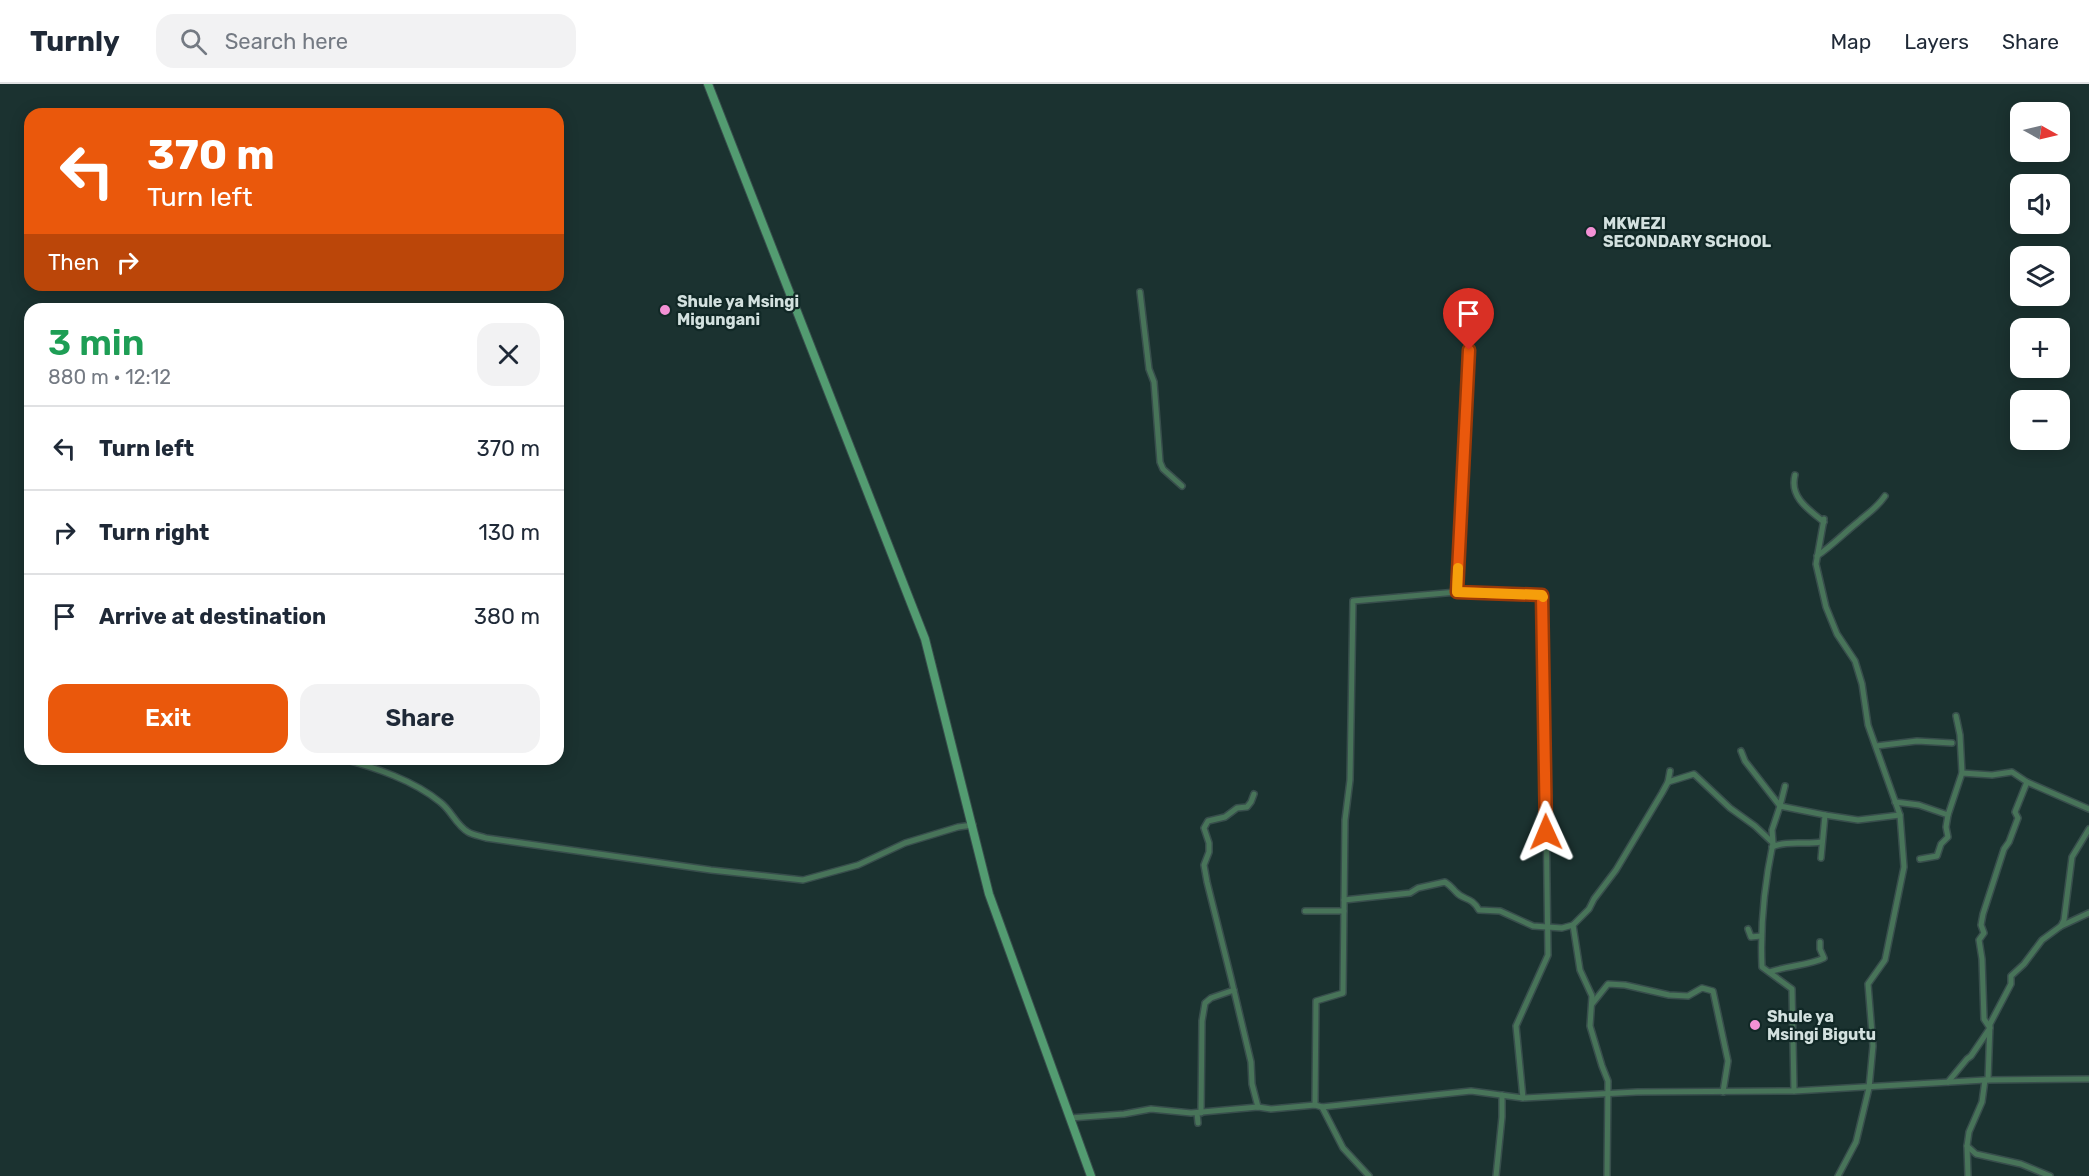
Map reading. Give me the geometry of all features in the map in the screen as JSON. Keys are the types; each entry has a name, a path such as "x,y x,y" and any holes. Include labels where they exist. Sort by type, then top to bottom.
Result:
{"main road":[{"path":"708,84 925,639 989,894 1091,1176"}],"street":[{"path":"1140,292 1149,369 1154,382 1160,462 1163,469 1182,486"},
{"path":"1457,592 1469,350"},
{"path":"1795,475 1799,500 1824,521 1816,564 1826,607 1838,634 1855,661 1862,684 1868,725 1900,816 1904,867 1885,960 1868,984 1873,1046 1869,1088 1856,1142 1838,1176"},
{"path":"1817,556 1840,539 1859,520 1869,515 1885,496"},
{"path":"1315,1105 1316,1001 1343,993 1344,820 1350,780 1353,601 1457,592 1542,595 1548,955 1516,1026 1523,1098"},
{"path":"1920,859 1937,856 1941,844 1947,837 1948,815 1962,773 1960,735 1956,717"},
{"path":"1876,746 1917,741 1952,743"},
{"path":"1741,751 1745,761 1780,806 1858,820 1900,816"},
{"path":"361,765 392,775 422,790 441,802 468,832 486,838 797,880 858,865 905,843 958,827 973,825"},
{"path":"1344,900 1410,893 1418,888 1445,882 1459,895 1476,904 1479,910 1500,911 1533,926 1573,926 1589,909 1594,898 1616,870 1668,782 1670,771"},
{"path":"1962,773 1992,775 2012,772 2027,782 2089,808"},
{"path":"1668,782 1694,774 1730,808 1755,826 1772,845"},
{"path":"1968,1176 1969,1132 1982,1102 1990,1028 1984,1019 1979,940 1983,933 1981,925 2004,849 2018,818 2014,812 2027,782"},
{"path":"1785,786 1772,830 1761,936 1762,967 1792,989 1794,1091"},
{"path":"1254,794 1247,807 1237,808 1225,817 1212,818 1204,824 1209,843 1209,852 1204,865 1251,1062 1252,1084 1258,1107"},
{"path":"1895,802 1919,805 1948,815"},
{"path":"1821,858 1826,815"},
{"path":"2061,926 2064,920 2072,857 2089,830"},
{"path":"1772,845 1821,843"},
{"path":"1305,911 1344,911"},
{"path":"1948,1082 1971,1056 1990,1028 1999,1004 2011,984 2011,976 2024,964 2042,940 2061,926 2089,913"},
{"path":"1573,926 1580,970 1592,996 1590,1026 1608,1081 1607,1176"},
{"path":"1748,929 1751,937 1761,936"},
{"path":"1769,972 1791,965 1817,962 1824,958 1820,942"},
{"path":"1592,1004 1608,984 1625,985 1669,995 1688,996 1702,988 1713,991 1728,1060 1723,1092"},
{"path":"1198,1124 1202,1021 1205,1003 1211,998 1234,990"},
{"path":"1070,1118 1124,1114 1151,1109 1199,1113 1258,1107 1271,1109 1315,1105 1322,1107 1471,1091 1523,1098 1794,1091 1986,1080 2089,1079"},
{"path":"1497,1176 1502,1095"},
{"path":"1322,1107 1343,1148 1369,1176"},
{"path":"1967,1146 1976,1154 2021,1164 2050,1176"}],"slow traffic":[{"path":"1458,568 1457,592 1542,595 1543,597"}],"place":[{"name":"MKWEZI SECONDARY SCHOOL","path":"1591,232"},
{"name":"Shule ya Msingi Migungani","path":"665,310"},
{"name":"Shule ya Msingi Bigutu","path":"1755,1025"}],"route":[{"path":"1469,350 1457,592 1542,595 1546,832"}]}
